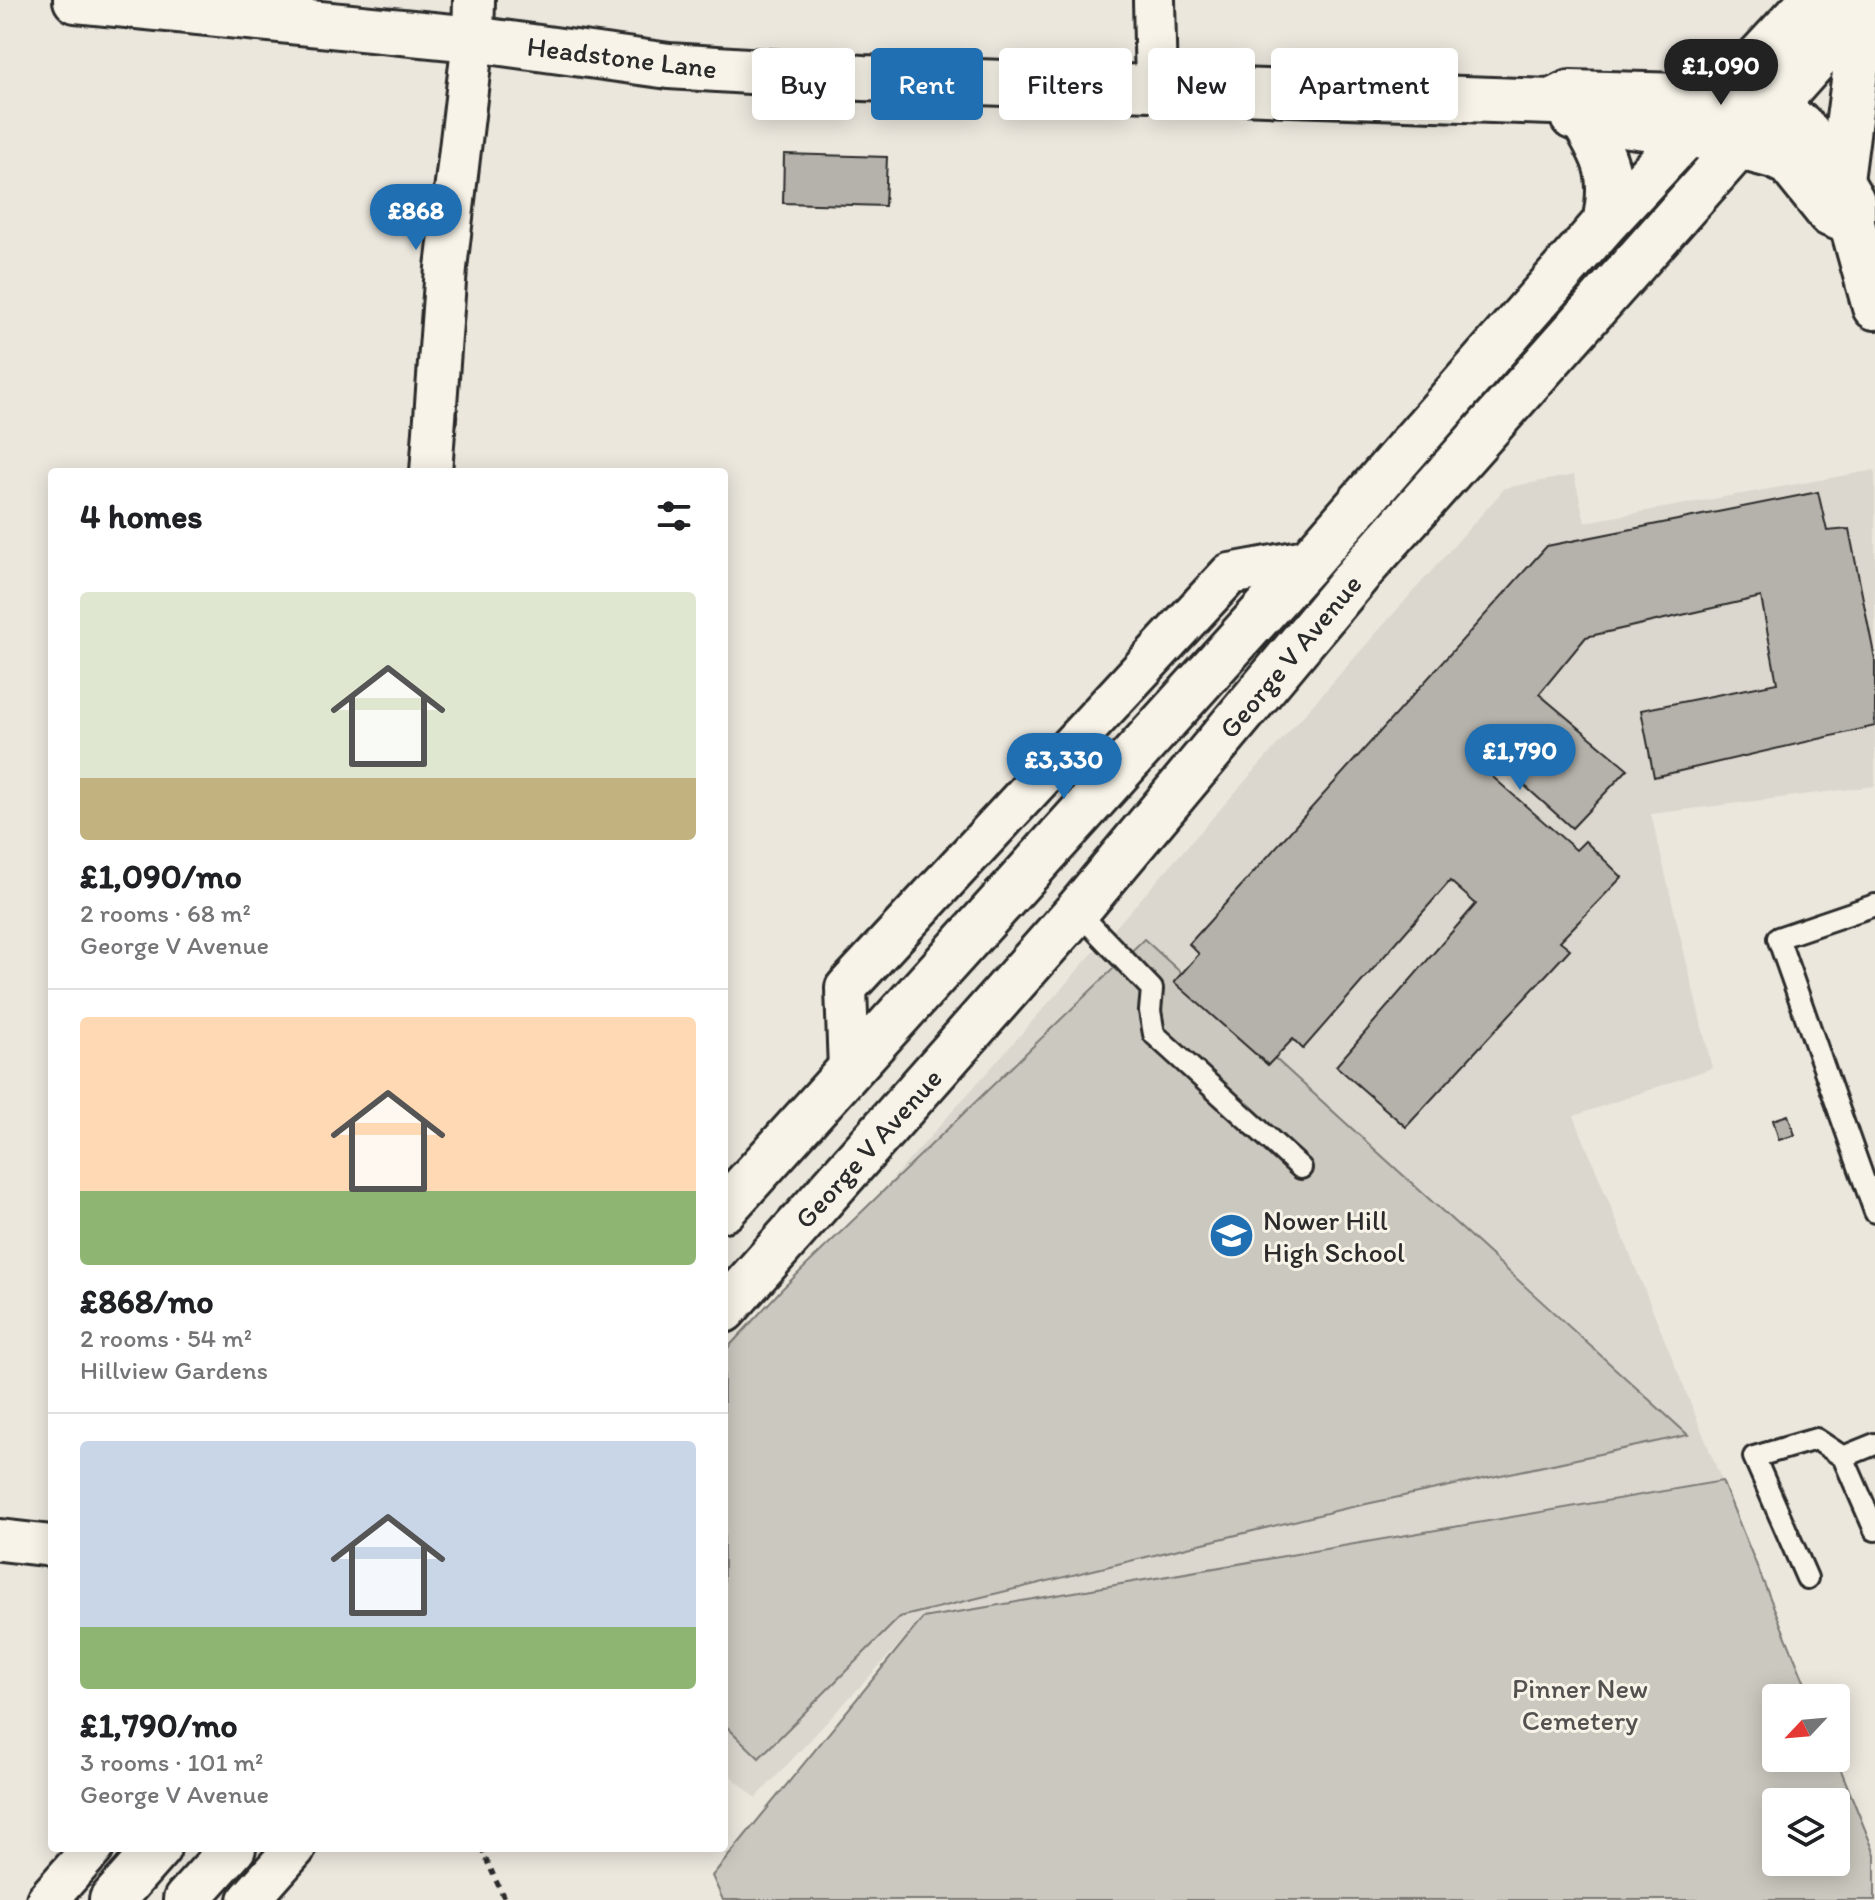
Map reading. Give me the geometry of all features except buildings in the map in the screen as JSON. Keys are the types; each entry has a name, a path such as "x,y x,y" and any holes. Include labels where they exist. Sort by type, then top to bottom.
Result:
{"main road":[{"name":"Headstone Lane","path":"76,0 473,20 669,66 863,78 1148,87"},
{"name":"George V Avenue","path":"728,1205 1311,559 1605,223 1812,0"},
{"name":"George V Avenue","path":"728,1305 1077,911 1362,570 1843,25 1843,0"},
{"path":"1841,180 1855,73 1872,0"},
{"name":"Headstone Lane","path":"1255,93 1567,110 1687,133 1789,163 1830,214 1852,224"},
{"name":"Headstone Lane","path":"1567,110 1570,93 1720,97 1771,109 1801,126 1841,180 1852,201 1852,224 1875,307"},
{"path":"1567,110 1610,173 1611,198 1605,223"},
{"path":"1010,891 1077,911"},
{"path":"112,1900 154,1852"},
{"path":"186,1900 229,1852"}],"street":[{"path":"1154,0 1155,48"},
{"path":"431,468 446,268 473,20"},
{"name":"George V Avenue","path":"849,1070 846,988 1230,574 1311,559"},
{"path":"0,1540 48,1546"},
{"path":"47,1900 89,1852"},
{"path":"249,1900 291,1852"}],"lane":[{"path":"1875,905 1778,938 1875,1212"},
{"path":"1077,911 1152,989 1154,1034 1301,1168"},
{"path":"1807,1578 1754,1457 1816,1439 1843,1457 1875,1530"},
{"path":"1843,1457 1875,1444"}],"path":[{"path":"483,1852 505,1900"}],"shaded area":[{"name":"Nower Hill High School","path":"1875,470 1875,786 1651,814 1712,1068 1574,1116 1722,1481 1479,1523 910,1633 756,1798 728,1774 728,1364 1505,488 1574,475 1585,522"}],"green space":[{"path":"1144,939 1688,1435 1343,1509 900,1617 759,1758 728,1728 728,1348 782,1289"},
{"name":"Pinner New Cemetery","path":"1722,1481 1805,1684 1762,1684 1762,1772 1842,1772 1848,1788 1762,1788 1762,1876 1850,1876 1850,1792 1875,1854 1875,1900 723,1900 712,1876 923,1618"}],"place":[{"name":"Nower Hill High School","path":"1232,1236"}]}
